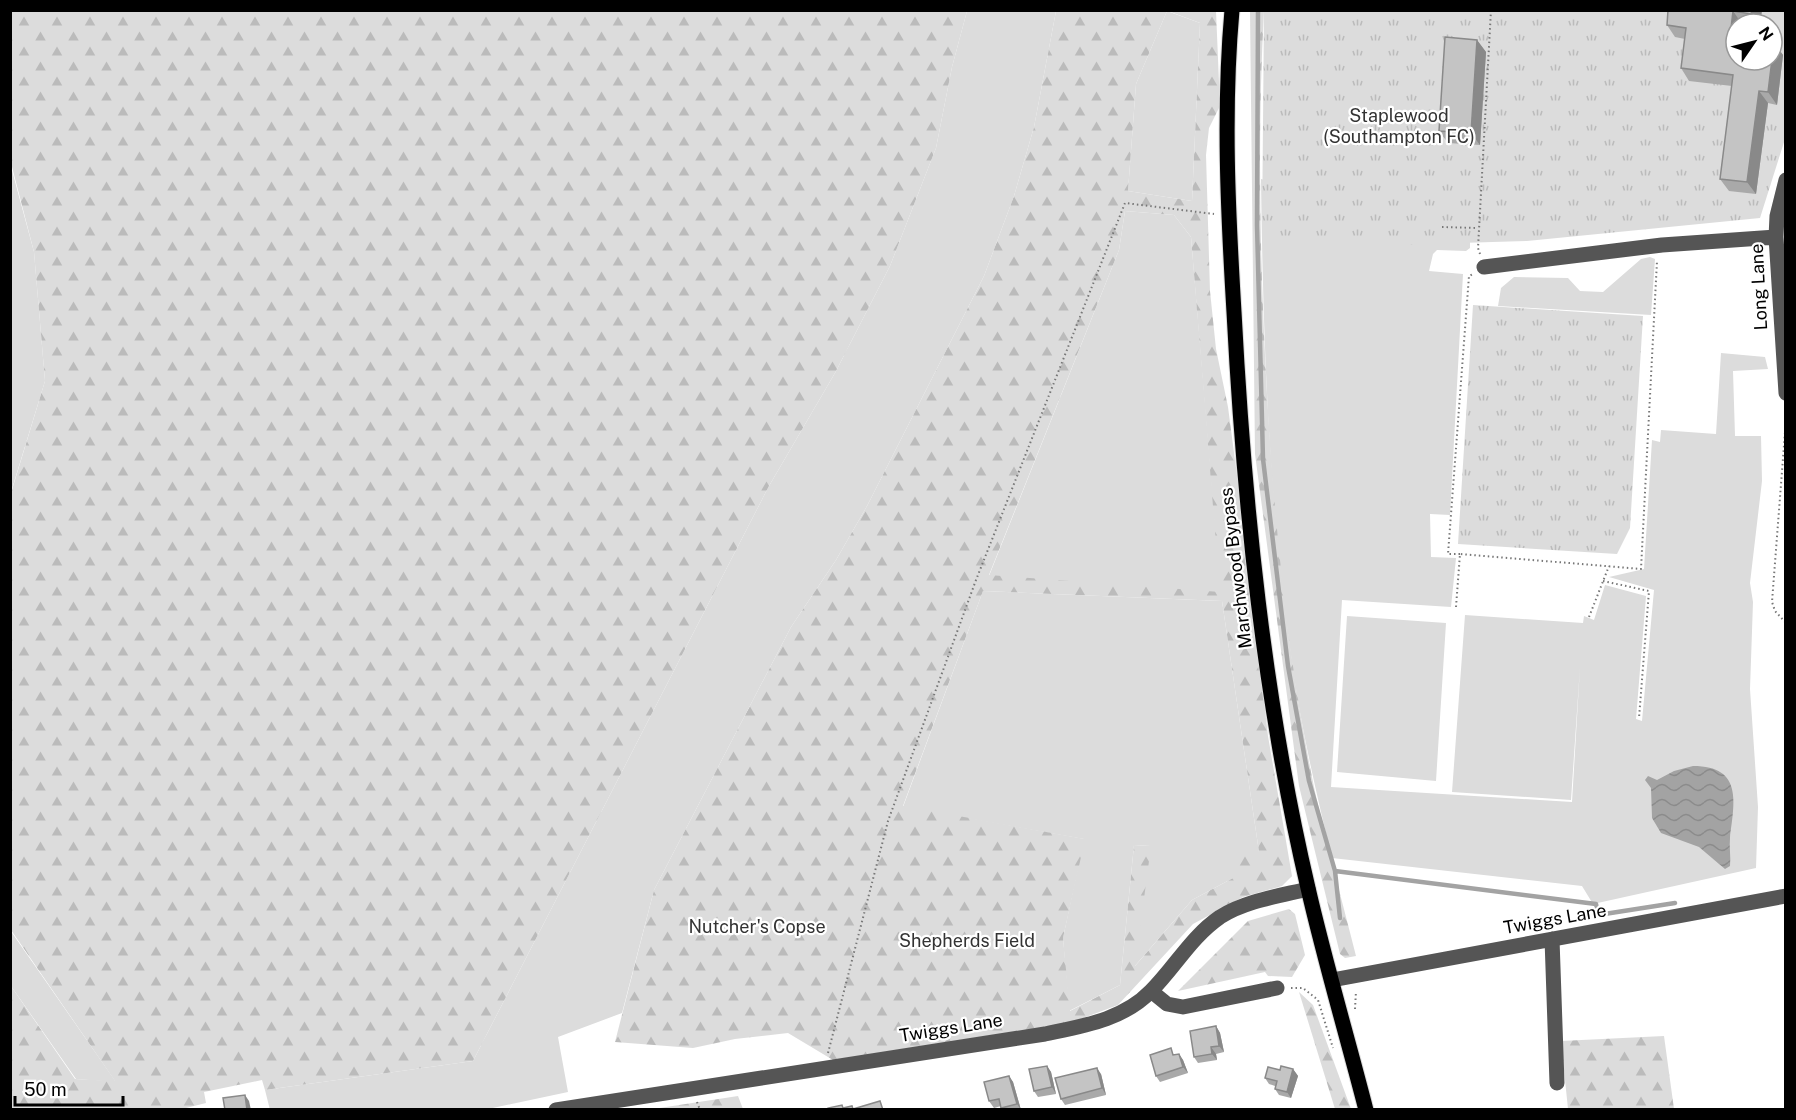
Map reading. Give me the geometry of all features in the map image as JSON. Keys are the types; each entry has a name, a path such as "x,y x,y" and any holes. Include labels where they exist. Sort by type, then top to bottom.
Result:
{"main road":[{"name":"Marchwood Bypass","path":"1232,10 1227,61 1229,216 1241,438 1256,566 1282,757 1308,888 1366,1110"}],"street":[{"name":"Long Lane","path":"1785,180 1777,216 1776,237 1785,393"},
{"path":"1484,267 1658,245 1776,237"},
{"name":"Twiggs Lane","path":"556,1110 1045,1034 1102,1022 1132,1006 1151,991 1200,933 1222,916 1243,906 1308,888"},
{"name":"Twiggs Lane","path":"1332,980 1785,896"},
{"path":"1552,939 1557,1083"},
{"path":"1151,991 1167,1004 1183,1007 1277,988"}],"path":[{"path":"1491,10 1478,248 1484,267 1469,276 1448,554 1641,569 1658,245"},
{"path":"828,1067 826,1060 888,821 976,580 1125,203 1229,216"},
{"path":"1442,226 1479,228"},
{"path":"1785,419 1772,602 1774,611 1785,623"},
{"path":"1456,607 1460,554"},
{"path":"1588,617 1609,566"},
{"path":"1603,581 1649,591 1639,718"}],"green space":[{"path":"11,10 967,11 952,67 936,148 890,266 835,373 769,486 473,1061 265,1090 262,1080 204,1092 206,1103 182,1109 11,1109 11,986 75,1079 115,1081 11,930 11,493 45,381 34,252 11,163"},
{"path":"967,11 1056,11 1034,127 1014,196 984,276 867,506 836,560 791,627 654,890 622,1013 558,1037 568,1092 488,1109 270,1110 265,1090 473,1061 769,486 835,373 890,266 936,148 952,67"},
{"path":"1056,11 1167,11 1136,84 1128,191 1192,201 1200,23 1168,11 1216,11 1220,106 1209,128 1206,155 1210,291 1216,349 1228,407 1241,506 1268,736 1292,876 1282,886 1243,897 1193,924 1118,1005 1070,1023 833,1060 788,1033 735,1039 693,1048 615,1042 654,890 791,627 836,560 867,506 984,276 1014,196 1034,127","holes":["1125,211 1174,215 1191,237 1220,592 989,575 1119,250","983,591 1222,601 1259,852 1231,851 1233,878 1192,900 1135,966 1151,846 1134,845 1120,985 1070,1011 1063,938 1085,839 903,806"]},
{"path":"1167,11 1200,23 1192,201 1128,191 1136,84"},
{"path":"1250,11 1264,11 1260,202 1267,394 1281,573 1292,662 1312,777 1356,956 1345,958 1340,954 1299,786 1255,454"},
{"name":"Staplewood (Southampton FC)","path":"1264,11 1785,11 1785,139 1760,218 1527,241 1393,245 1262,235"},
{"path":"10,163 34,252 45,381 11,492"},
{"path":"1261,179 1470,235 1470,248 1466,251 1437,250 1433,254 1429,271 1463,274 1450,515 1430,514 1431,557 1456,558 1451,607 1342,600 1331,787 1572,802 1580,667 1571,800 1452,792 1465,615 1583,623 1584,616 1594,620 1605,585 1646,596 1636,719 1642,721 1654,590 1609,577 1644,569 1652,440 1660,442 1661,430 1716,434 1721,353 1765,357 1768,369 1733,371 1735,436 1761,436 1762,481 1750,583 1753,602 1750,689 1758,807 1756,868 1593,904 1582,886 1332,858 1294,675 1276,531 1263,297"},
{"path":"1125,211 1174,215 1191,237 1221,593 989,576 1119,250"},
{"path":"1650,257 1655,259 1651,315 1498,306 1501,288 1514,277 1568,278 1580,291 1603,292 1641,259"},
{"path":"1473,305 1643,316 1630,528 1617,554 1458,544"},
{"path":"983,591 1222,601 1259,852 1233,878 1192,900 1134,967 1150,846 1134,845 1120,985 1069,1011 1063,938 1084,839 903,807"},
{"path":"1347,616 1446,623 1436,781 1337,772"},
{"path":"1289,909 1295,914 1305,955 1292,977 1268,976 1265,972 1178,991 1248,921"},
{"path":"10,930 116,1082 76,1079 11,986"},
{"path":"1299,992 1313,1005 1351,1109 1335,1109"},
{"path":"1664,1036 1674,1109 1568,1109 1561,1041"},
{"path":"738,1096 743,1109 653,1109"}],"water":[{"path":"1693,766 1721,772 1732,789 1730,866 1725,869 1699,847 1661,833 1652,818 1651,788 1645,780 1648,776 1657,780 1674,771"}],"building":[{"path":"1668,10 1752,10 1752,12 1724,12 1724,72 1770,72 1768,92 1759,91 1747,182 1720,179 1733,75 1681,68 1686,28 1667,25"},
{"path":"1445,37 1477,40 1471,133 1439,131"},
{"path":"1216,1026 1219,1046 1211,1047 1212,1054 1194,1057 1190,1031"},
{"path":"1171,1048 1173,1055 1179,1054 1183,1067 1156,1076 1150,1055"},
{"path":"1047,1066 1052,1087 1034,1091 1029,1069"},
{"path":"1281,1066 1293,1069 1287,1092 1275,1089 1277,1081 1265,1078 1268,1067 1280,1070"},
{"path":"1097,1068 1102,1088 1061,1099 1055,1078"},
{"path":"1009,1076 1017,1104 1001,1108 999,1099 989,1101 984,1082"},
{"path":"245,1095 247,1110 225,1110 223,1098"},
{"path":"880,1101 883,1110 828,1110 828,1108 842,1105 843,1108 852,1106 853,1109"}],"waterway":[{"path":"1258,10 1257,225 1263,459 1288,666 1309,781 1335,871 1340,918"},
{"path":"1335,871 1596,904 1598,915 1675,903"}],"park label":[{"name":"Nutcher's Copse","path":"757,927"},
{"name":"Shepherds Field","path":"967,941"}]}
